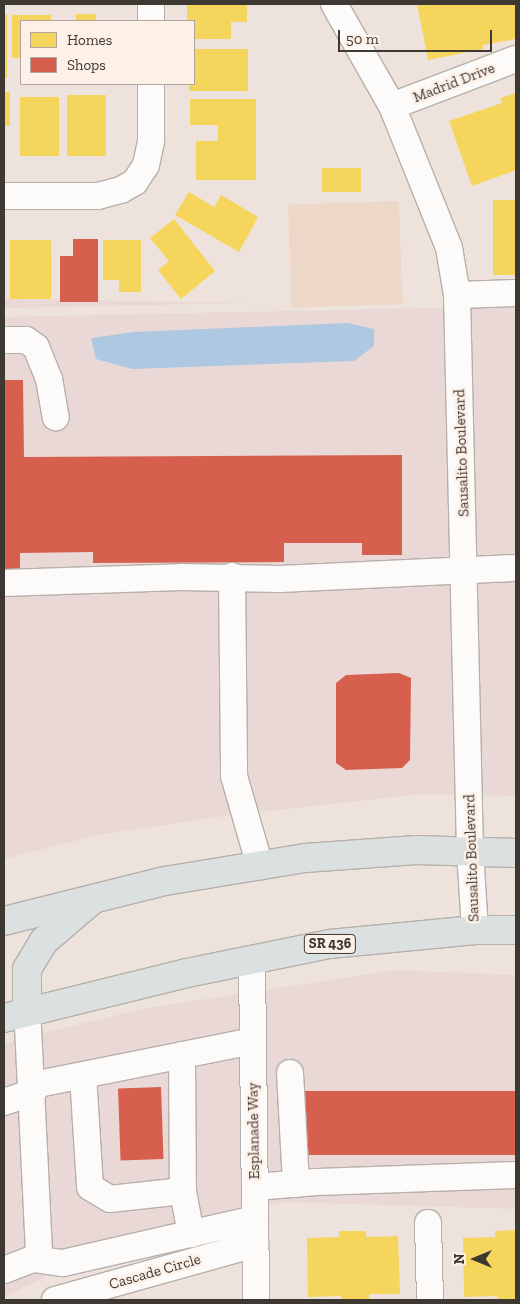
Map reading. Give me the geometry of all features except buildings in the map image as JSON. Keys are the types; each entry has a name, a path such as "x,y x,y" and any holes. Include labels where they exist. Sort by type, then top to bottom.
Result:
{"main road":[{"path":"4,921 98,895 305,858 417,850 516,853"},
{"path":"16,1014 27,969 40,948 98,895"},
{"name":"SR 436","path":"16,1014 187,973 252,962 330,944 475,930 516,930"}],"street":[{"path":"150,4 151,20"},
{"name":"Sausalito Boulevard","path":"334,4 392,106 449,248 457,295 465,569 470,852 475,930"},
{"name":"Madrid Drive","path":"392,106 516,59"},
{"path":"4,196 98,196 121,190 135,182 146,165 151,141 151,85"},
{"path":"457,295 516,293"},
{"path":"4,340 26,340 36,347 49,379 56,417"},
{"path":"4,583 232,576 280,579 420,574 465,569 516,568"},
{"path":"232,576 236,788 260,866"},
{"name":"Esplanade Way","path":"252,962 256,1300"},
{"path":"16,1014 33,1089 39,1252 33,1259"},
{"path":"4,1102 33,1089 83,1075 253,1040"},
{"path":"182,1055 183,1191 191,1234"},
{"path":"290,1073 296,1184"},
{"path":"83,1075 90,1187 110,1200 183,1191"},
{"path":"255,1188 296,1184 516,1175"},
{"path":"428,1223 430,1300"},
{"path":"4,1270 33,1259 63,1263 191,1234 255,1232"},
{"name":"Cascade Circle","path":"57,1300 255,1232"}],"shaded area":[{"path":"399,201 403,304 292,308 288,205"},
{"path":"4,299 253,303 4,308"},
{"path":"516,306 516,796 423,794 225,816 98,835 4,859 4,317"},
{"path":"395,970 516,975 516,1209 284,1202 75,1263 4,1297 4,1043 141,1009"}],"water":[{"path":"348,323 374,329 374,346 354,361 132,369 96,359 91,338 134,332"}]}
